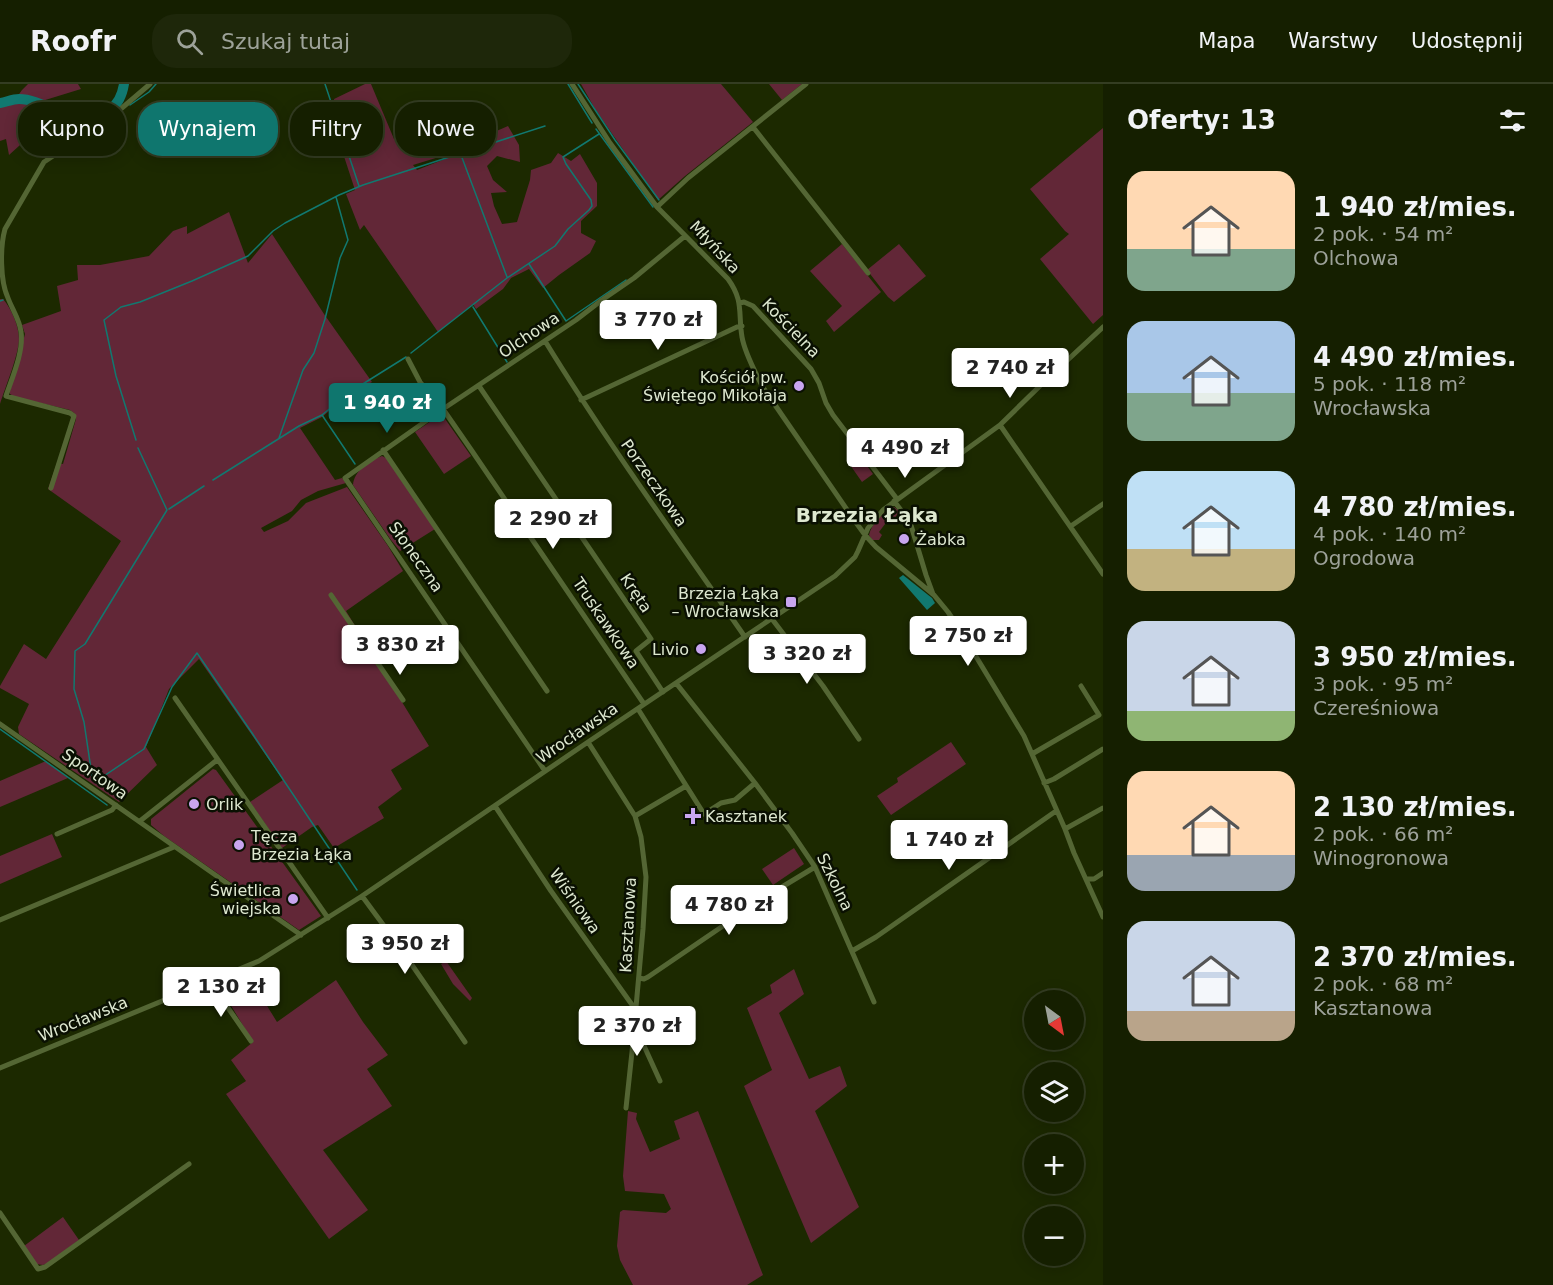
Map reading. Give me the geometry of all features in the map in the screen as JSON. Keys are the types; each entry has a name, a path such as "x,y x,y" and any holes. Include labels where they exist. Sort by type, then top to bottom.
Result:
{"street":[{"path":"51,488 74,416 6,396 19,353 22,333 3,297 2,238 4,229 45,162 109,119 150,84"},
{"name":"Młyńska","path":"572,84 610,143 657,207 728,279 740,303 742,338 762,386 865,535 934,596"},
{"path":"657,207 687,178 806,84"},
{"path":"753,127 868,273"},
{"name":"Olchowa","path":"345,478 634,278 686,236"},
{"name":"Kościelna","path":"740,303 744,302 753,306 806,362 819,383 826,404 910,522 934,596"},
{"path":"581,400 742,326"},
{"name":"Wrocławska","path":"0,1068 259,961 362,896 840,572 858,551 874,519 896,500 1000,425 1103,327"},
{"name":"Porzeczkowa","path":"545,341 581,400 641,489 745,637"},
{"name":"Truskawkowa","path":"408,358 420,381 443,409 644,704"},
{"name":"Kręta","path":"479,386 651,639 636,651 663,692"},
{"path":"1000,425 1103,574"},
{"path":"383,450 547,691"},
{"name":"Słoneczna","path":"345,478 545,771"},
{"path":"1071,526 1103,504"},
{"path":"331,595 403,700"},
{"path":"934,596 960,630 1024,736 1103,917"},
{"path":"772,619 860,739"},
{"name":"Szkolna","path":"676,683 792,833 815,867 874,1002"},
{"path":"1032,754 1099,715 1081,686"},
{"path":"175,698 328,918"},
{"path":"638,709 704,814 721,803 735,800 754,783"},
{"name":"Sportowa","path":"0,724 301,936"},
{"name":"Kasztanowa","path":"588,742 635,816 641,837 646,877 626,1108"},
{"path":"1044,783 1103,749"},
{"path":"140,821 217,760"},
{"path":"635,816 686,786"},
{"path":"57,834 112,810 116,805"},
{"name":"Wiśniowa","path":"495,806 551,891 635,1010"},
{"path":"1065,829 1103,807"},
{"path":"852,951 876,937 1056,810"},
{"path":"0,920 174,847"},
{"path":"639,978 648,977 767,896 815,867"},
{"path":"1086,879 1094,879 1103,873"},
{"path":"362,896 465,1042"},
{"path":"212,981 217,992 251,1041"},
{"path":"634,1024 660,1081"},
{"path":"0,1214 38,1269 45,1267 72,1249 189,1164"}],"shaded area":[{"path":"28,84 78,84 81,89 39,102 18,102 18,147 9,155 6,139 0,141 0,107 12,104"},
{"path":"365,84 371,84 379,102 334,102 334,99"},
{"path":"581,84 721,84 753,122 658,200 595,109"},
{"path":"769,84 802,84 782,100"},
{"path":"383,113 395,139 395,156 496,156 496,131 508,126 519,145 520,162 497,156 487,166 493,180 507,192 491,193 502,224 517,222 531,170 551,163 558,153 571,161 580,154 597,183 597,206 581,221 581,233 596,241 590,253 543,288 529,269 511,278 503,289 476,309 473,304 438,332 364,225 360,230 346,194 355,190 344,156 383,156","holes":["439,157 445,159 417,170 413,165"]},
{"path":"1103,128 1103,315 1093,324 1040,259 1069,234 1030,189"},
{"path":"229,212 248,263 272,234 372,382 347,396 322,417 300,428 335,480 342,478 346,483 318,491 301,500 292,511 261,528 264,532 288,521 306,503 347,487 403,571 346,611 429,746 391,770 402,789 378,807 384,818 334,848 318,825 282,848 250,802 283,780 199,659 169,689 146,747 157,765 119,802 19,734 18,727 29,704 0,688 24,644 46,659 121,541 48,489 57,463 63,464 76,419 70,410 10,394 25,334 22,325 61,311 57,286 78,280 77,265 100,265 149,256 173,231 187,226 187,234"},
{"path":"842,244 881,292 834,332 826,321 842,306 810,271"},
{"path":"899,244 926,276 894,302 867,270"},
{"path":"0,299 3,299 12,312 19,339 0,404"},
{"path":"440,415 471,456 444,474 415,432"},
{"path":"382,456 386,458 435,529 400,551 353,485 356,475 363,467"},
{"path":"862,459 873,474 862,482 848,462 851,460 855,464"},
{"path":"894,507 898,510 895,518 891,516 879,532 882,535 879,540 872,540 869,535 875,522"},
{"path":"951,742 966,764 891,815 877,796 898,782 897,778"},
{"path":"46,761 68,778 0,807 0,781"},
{"path":"213,769 216,770 321,916 299,930 151,825 151,819"},
{"path":"52,834 62,857 0,884 0,856"},
{"path":"794,848 804,864 773,885 762,869"},
{"path":"446,961 472,998 470,1001 453,984 441,964"},
{"path":"794,969 804,994 779,1013 809,1079 840,1066 847,1086 815,1111 859,1207 811,1243 744,1086 772,1070 747,1008 772,993 770,985"},
{"path":"251,980 277,1022 336,980 388,1055 367,1069 392,1106 323,1150 368,1210 329,1239 226,1094 246,1081 231,1060 253,1042 221,989"},
{"path":"628,1111 637,1113 636,1119 650,1152 680,1139 674,1121 698,1111 763,1275 747,1285 633,1285 620,1260 617,1246 620,1212 623,1210 666,1213 671,1209 664,1194 625,1191 623,1176"},
{"path":"63,1217 79,1240 48,1263 36,1264 24,1246"}],"water":[{"path":"903,575 935,603 927,610 899,578"}],"waterway":[{"path":"0,103 17,99 30,100 75,118 97,118 117,103 124,84"},
{"path":"130,105 149,92 156,84"},
{"path":"325,84 359,186"},
{"path":"568,84 592,123"},
{"path":"578,84 659,200"},
{"path":"136,440 116,376 104,320 121,307 140,302 248,256 273,231 339,195 363,185 545,126"},
{"path":"596,129 653,207"},
{"path":"411,353 507,278 555,246 568,229 589,210 592,206 591,200 563,157 599,134"},
{"path":"461,156 507,277"},
{"path":"279,438 303,370 314,353 340,258 348,240 336,197"},
{"path":"529,264 566,321 626,280"},
{"path":"473,307 507,362"},
{"path":"213,480 299,426 322,415 350,392 406,357"},
{"path":"322,415 355,464"},
{"path":"92,776 84,722 74,689 75,651 85,644 167,510 138,448"},
{"path":"169,509 204,486"},
{"path":"95,779 98,780 144,749 172,687 197,653 357,890"},
{"path":"0,729 107,805"}],"place":[{"name":"Kościół pw. Świętego Mikołaja","path":"799,386"},
{"name":"Żabka","path":"904,539"},
{"name":"Brzezia Łąka – Wrocławska","path":"791,602"},
{"name":"Livio","path":"701,649"},
{"name":"Orlik","path":"194,804"},
{"name":"Kasztanek","path":"693,816"},
{"name":"Tęcza Brzezia Łąka","path":"239,845"},
{"name":"Świetlica wiejska","path":"293,899"}],"district":[{"name":"Brzezia Łąka","path":"867,515"}]}
